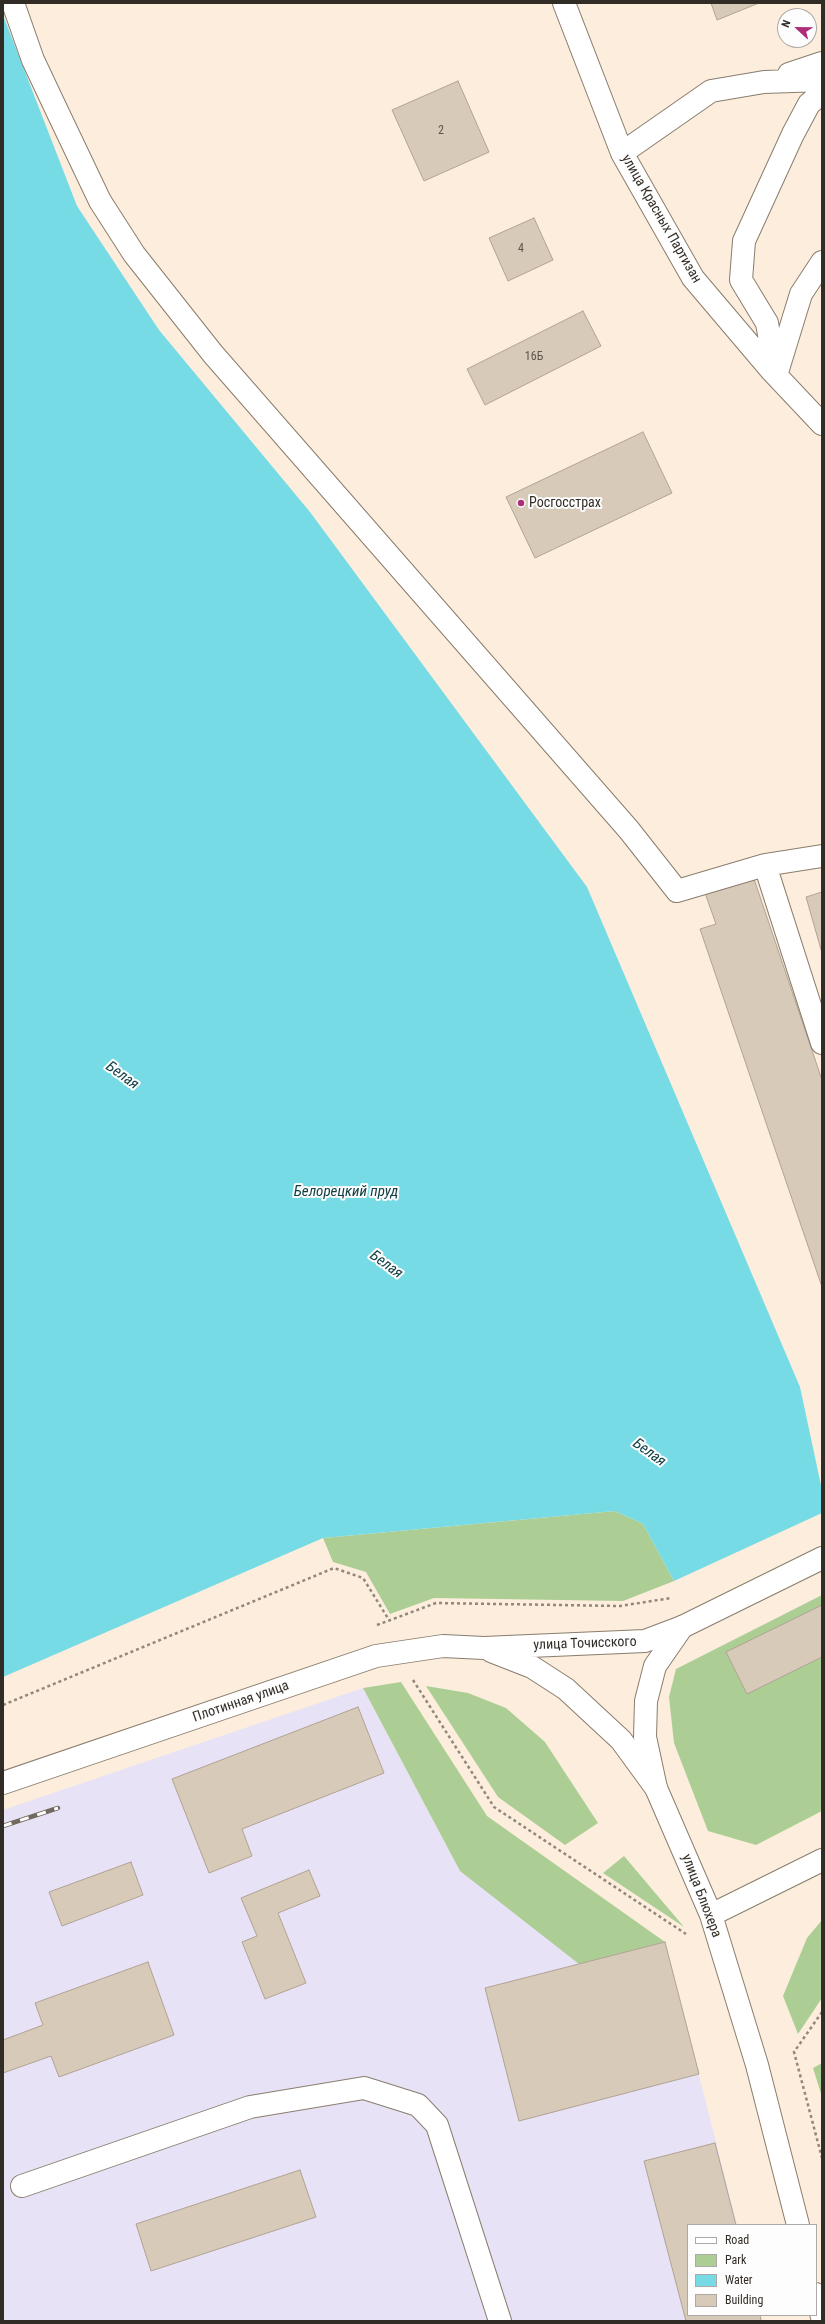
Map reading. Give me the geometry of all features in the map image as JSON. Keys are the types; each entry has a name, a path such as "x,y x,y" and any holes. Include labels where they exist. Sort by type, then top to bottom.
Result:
{"street":[{"path":"13,3 33,60 100,201 134,254 213,354 629,830 677,891 765,865 822,856"},
{"name":"улица Красных Партизан","path":"564,3 622,153 693,278 777,376 822,424"},
{"path":"764,82 822,63"},
{"path":"622,153 711,91 764,82 822,80"},
{"path":"777,376 767,323 741,280 744,241 793,134 809,104 822,93"},
{"path":"777,376 801,294 822,262"},
{"path":"765,865 822,1043"},
{"name":"улица Точисского","path":"484,1648 645,1641 682,1627 822,1558"},
{"name":"улица Точисского","path":"656,1788 645,1737 646,1701 655,1666 682,1627"},
{"name":"Плотинная улица","path":"3,1783 376,1656 443,1646 484,1648"},
{"name":"улица Блюхера","path":"484,1648 532,1667 566,1689 621,1740 656,1788 711,1915 757,2065 798,2224"},
{"path":"711,1915 822,1860"},
{"path":"22,2186 250,2107 364,2088 418,2105 437,2125 500,2321"},
{"path":"817,2298 822,2318"}],"path":[{"path":"3,1705 334,1568 364,1578 389,1620"},
{"path":"413,1680 494,1807 688,1935"},
{"path":"822,2012 794,2052 822,2158"}],"shaded area":[{"path":"363,1688 460,1871 665,1942 737,2224 687,2224 687,2316 761,2316 763,2321 3,2321 3,1810"}],"green space":[{"path":"615,1511 643,1524 674,1581 623,1601 434,1598 390,1614 366,1572 333,1562 323,1538"},
{"path":"822,1595 822,1811 756,1845 708,1831 674,1743 669,1697 676,1669"},
{"path":"401,1682 487,1816 665,1942 579,1964 460,1871 363,1688"},
{"path":"426,1686 468,1693 506,1708 545,1742 598,1823 565,1845 498,1797"},
{"path":"624,1856 684,1927 603,1873"},
{"path":"822,1920 822,1998 798,2034 783,1996 807,1938"},
{"path":"822,2063 822,2097 813,2068"}],"water":[{"name":"Белорецкий пруд","path":"3,15 77,206 159,330 310,512 587,887 800,1387 822,1490 822,1513 674,1581 643,1524 615,1511 323,1538 3,1677"}],"building":[{"path":"711,3 759,3 717,20"},
{"path":"458,81 489,152 424,181 392,110"},
{"path":"534,218 553,260 508,281 489,238"},
{"path":"583,311 601,346 485,405 467,369"},
{"path":"643,432 672,493 535,558 506,497"},
{"path":"753,876 822,1080 822,1287 700,929 716,924 705,893"},
{"path":"822,892 822,953 806,897"},
{"path":"822,1605 822,1657 747,1694 726,1652"},
{"path":"358,1707 384,1773 242,1829 252,1856 209,1873 172,1779"},
{"path":"131,1862 143,1895 62,1926 49,1892"},
{"path":"309,1870 320,1896 278,1913 306,1983 265,1999 242,1942 257,1936 241,1898"},
{"path":"665,1942 699,2074 519,2121 485,1988"},
{"path":"148,1962 174,2035 59,2077 51,2056 3,2073 3,2040 43,2025 35,2003"},
{"path":"715,2143 736,2224 687,2224 687,2316 760,2316 761,2321 686,2321 644,2161"},
{"path":"300,2170 316,2217 151,2271 136,2224"}],"railway":[{"path":"3,1826 58,1808"}],"place":[{"name":"Росгосстрах","path":"521,503"}],"water label":[{"name":"Белая","path":"122,1076"},
{"name":"Белая","path":"386,1265"},
{"name":"Белая","path":"649,1453"}]}
